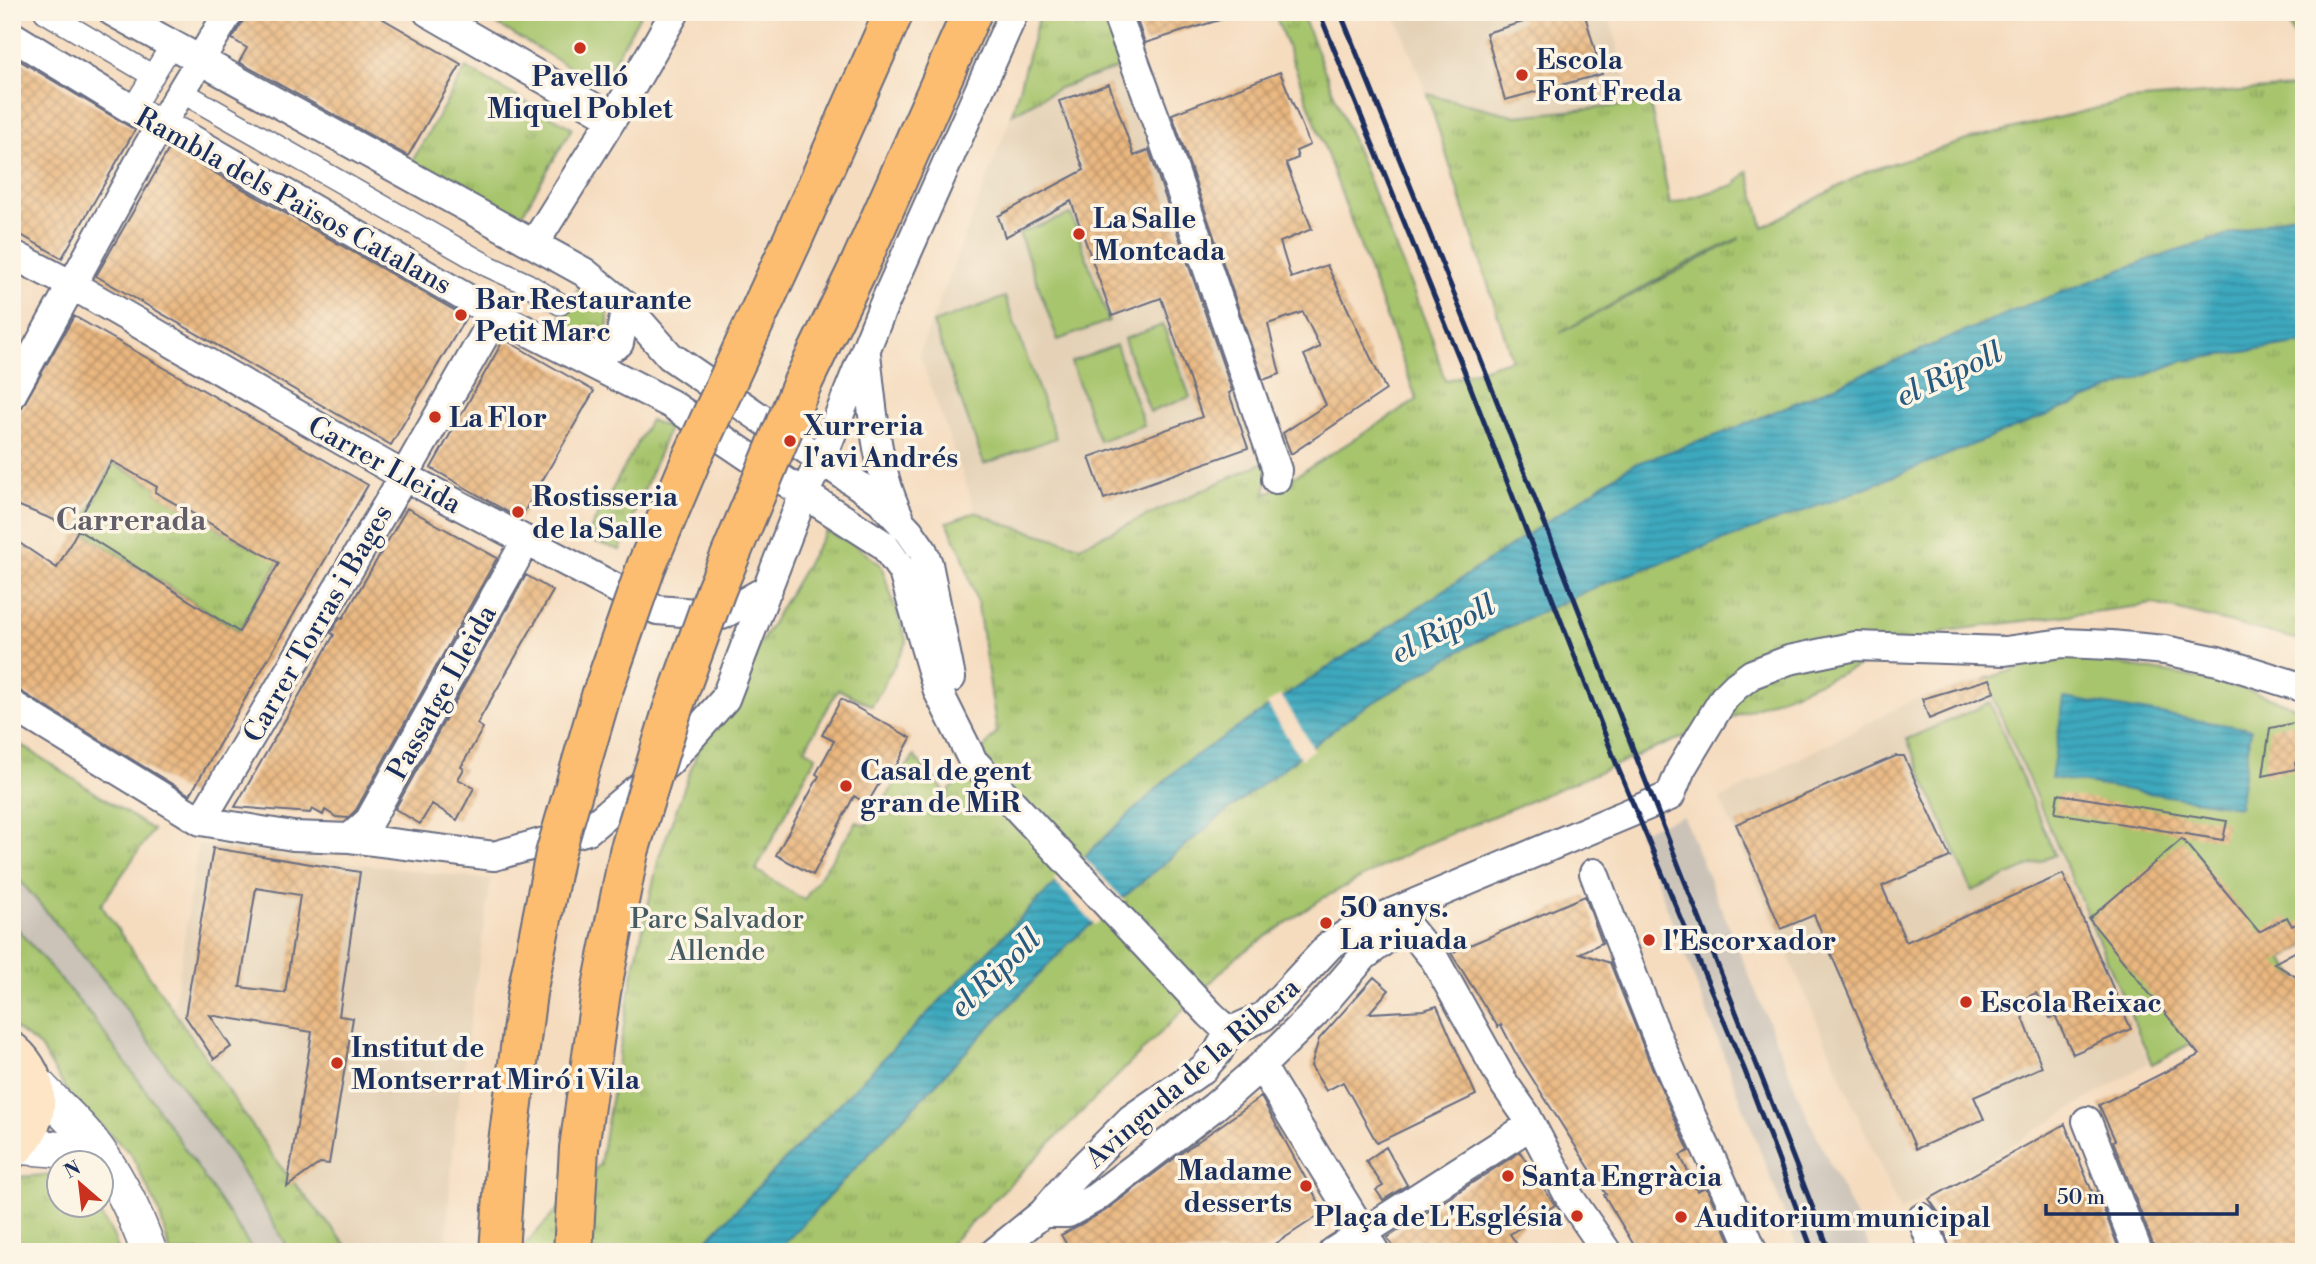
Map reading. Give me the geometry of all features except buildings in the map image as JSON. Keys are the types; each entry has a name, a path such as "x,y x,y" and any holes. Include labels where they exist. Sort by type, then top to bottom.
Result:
{"highway":[{"path":"499,1252 505,1166 527,993 555,854 601,696 646,566 687,470 788,252 894,12"},
{"path":"573,1252 579,1147 601,992 629,852 672,711 716,590 802,384 860,264 972,12"}],"main road":[{"path":"14,1147 24,1136 35,1112 37,1098 22,1065"}],"street":[{"name":"Rambla dels Països Catalans","path":"45,12 153,76"},
{"path":"113,12 584,272 626,306 670,356 880,500 923,551 928,564 970,755"},
{"path":"12,394 161,125 229,12"},
{"path":"428,12 612,118"},
{"path":"534,244 676,12"},
{"path":"12,705 201,821 293,836 351,838 494,856 589,831 669,762 725,698 768,589 813,498 821,460 882,309 1014,12"},
{"path":"1115,12 1162,136 1276,470 1276,479"},
{"name":"Rambla dels Països Catalans","path":"12,36 161,125 184,135 496,315 671,404 884,545 903,572 938,691 970,755 1229,1032"},
{"name":"Rambla dels Països Catalans","path":"139,99 166,54"},
{"name":"Rambla dels Països Catalans","path":"191,97 560,304"},
{"name":"Carrer Lleida","path":"12,254 72,285 404,476 657,610 722,615 768,589"},
{"path":"579,357 598,355 619,343 626,306"},
{"name":"Carrer Torras i Bages","path":"201,821 496,315"},
{"path":"866,351 881,457 893,504 903,525"},
{"path":"813,498 851,482 881,457"},
{"name":"Passatge Lleida","path":"351,838 369,821 526,541"},
{"name":"Avinguda de la Ribera","path":"1043,1213 1073,1177 1131,1119 1203,1069 1218,1052 1229,1032 1264,1016 1330,945 1353,930 1670,796 1681,769 1724,698 1752,674 1789,660 1856,646 2005,651 2063,643 2165,650 2277,678 2304,688"},
{"path":"1594,873 1632,977 1676,1082 1727,1188 1753,1252"},
{"path":"1393,913 1435,960 1570,1198 1607,1252"},
{"name":"Avinguda de la Ribera","path":"1043,1213 1068,1213 1095,1198 1214,1107 1261,1066 1314,1014 1363,957 1386,939 1393,913"},
{"path":"22,1065 95,1148"},
{"path":"1261,1066 1369,1242"},
{"path":"2087,1121 2138,1252"},
{"path":"1333,1252 1369,1242 1531,1125"},
{"path":"14,1147 46,1149"},
{"path":"116,1181 136,1217 149,1252"},
{"path":"995,1252 1043,1213"},
{"path":"1922,1218 1935,1252"}],"shaded area":[{"name":"Escola Font Freda","path":"1394,12 1608,12 1634,105 1516,116 1427,94"},
{"name":"La Salle Montcada","path":"1133,63 1271,459 1079,546 1007,525 976,512 919,354 1012,114 1059,88"},
{"name":"Escola Reixac","path":"1983,679 2148,1063 1900,1212 1720,799 1915,699"},
{"path":"1683,816 1807,1115 1872,1252 1799,1252 1638,832"},
{"name":"Institut de Montserrat Miró i Vila","path":"198,844 491,880 456,1118 445,1252 352,1252 279,1165 174,1008"},
{"path":"12,871 116,995 232,1156 291,1252 254,1252 148,1094 93,1018 12,922"}],"green space":[{"name":"Pavelló Miquel Poblet","path":"476,12 642,12 600,85"},
{"path":"1040,12 1103,12 1133,63 1059,88 1012,114"},
{"name":"Parc Salvador Allende","path":"1274,12 1301,12 1432,338 1445,381 1512,359 1427,94 1516,116 1650,103 1670,204 1734,185 1748,171 1763,227 1868,171 1974,138 2131,100 2304,86 2304,211 2142,262 2025,306 1726,432 1632,465 1183,764 1040,898 695,1252 518,1252 600,1164 633,972 659,857 698,750 826,531 854,544 881,565 907,642 872,706 838,689 805,749 816,756 756,870 804,900 857,822 866,826 914,756 947,794 997,732 978,606 962,554 947,522 976,512 1007,525 1080,546 1271,459 1265,495 1417,400","holes":["1739,239 1560,333 1680,267"]},
{"path":"2284,12 2304,12 2304,62"},
{"path":"466,68 572,128 517,223 411,163"},
{"path":"1071,214 1109,321 1058,340 1019,233"},
{"path":"579,287 608,304 608,326 599,340 583,343 554,329"},
{"path":"1005,297 1056,438 984,464 933,323"},
{"path":"1163,325 1190,397 1150,412 1124,339"},
{"path":"2304,343 2304,641 2155,604 1946,631 1422,846 1323,898 1236,957 942,1252 776,1252 1070,942 1222,815 1357,712 1474,643 1600,585 2182,361"},
{"path":"1116,345 1144,425 1099,441 1071,362"},
{"path":"650,420 669,428 620,550 585,539"},
{"path":"113,463 157,487 156,492 249,546 280,559 239,631 79,530"},
{"path":"2060,655 2216,682 2247,690 2304,711 2304,947 2282,959 2299,980 2304,982 2304,1001 2234,1021 2152,1064 1985,679"},
{"path":"1990,703 2055,855 1972,891 1907,739"},
{"path":"12,739 153,830 101,905 279,1165 352,1252 291,1252 232,1156 116,995 12,871"},
{"path":"12,922 93,1018 148,1094 254,1252 170,1252 159,1211 131,1154 70,1096 40,1047 12,1026"},
{"path":"46,1175 46,1218 102,1218 113,1235 119,1252 12,1252 12,1180 17,1177"}],"water":[{"name":"el Ripoll","path":"2304,211 2304,343 2182,361 1837,499 1600,585 1474,643 1357,712 1222,815 1070,942 776,1252 695,1252 1040,898 1183,764 1632,465 1726,432 2025,306 2142,262"},
{"path":"2064,698 2251,729 2239,807 2051,778"}],"pier":[{"path":"1281,695 1314,749 1301,759 1267,704"},
{"path":"1081,854 1125,901 1095,925 1053,880"}],"railway":[{"path":"1319,12 1460,360 1618,768 1745,1071 1813,1252"},
{"path":"1340,12 1478,353 1830,1252"}],"place":[{"name":"Pavelló Miquel Poblet","path":"580,48"},
{"name":"Escola Font Freda","path":"1522,75"},
{"name":"La Salle Montcada","path":"1079,234"},
{"name":"Bar Restaurante Petit Marc","path":"461,315"},
{"name":"La Flor","path":"435,417"},
{"name":"Xurreria l'avi Andrés","path":"790,441"},
{"name":"Rostisseria de la Salle","path":"518,512"},
{"name":"Casal de gent gran de MiR","path":"846,786"},
{"name":"50 anys. La riuada","path":"1326,923"},
{"name":"l'Escorxador","path":"1649,940"},
{"name":"Escola Reixac","path":"1966,1002"},
{"name":"Institut de Montserrat Miró i Vila","path":"337,1063"},
{"name":"Santa Engràcia","path":"1508,1176"},
{"name":"Madame desserts","path":"1306,1186"},
{"name":"Plaça de L'Església","path":"1577,1216"},
{"name":"Auditorium municipal","path":"1681,1217"}],"district":[{"name":"Carrerada","path":"131,520"}]}
